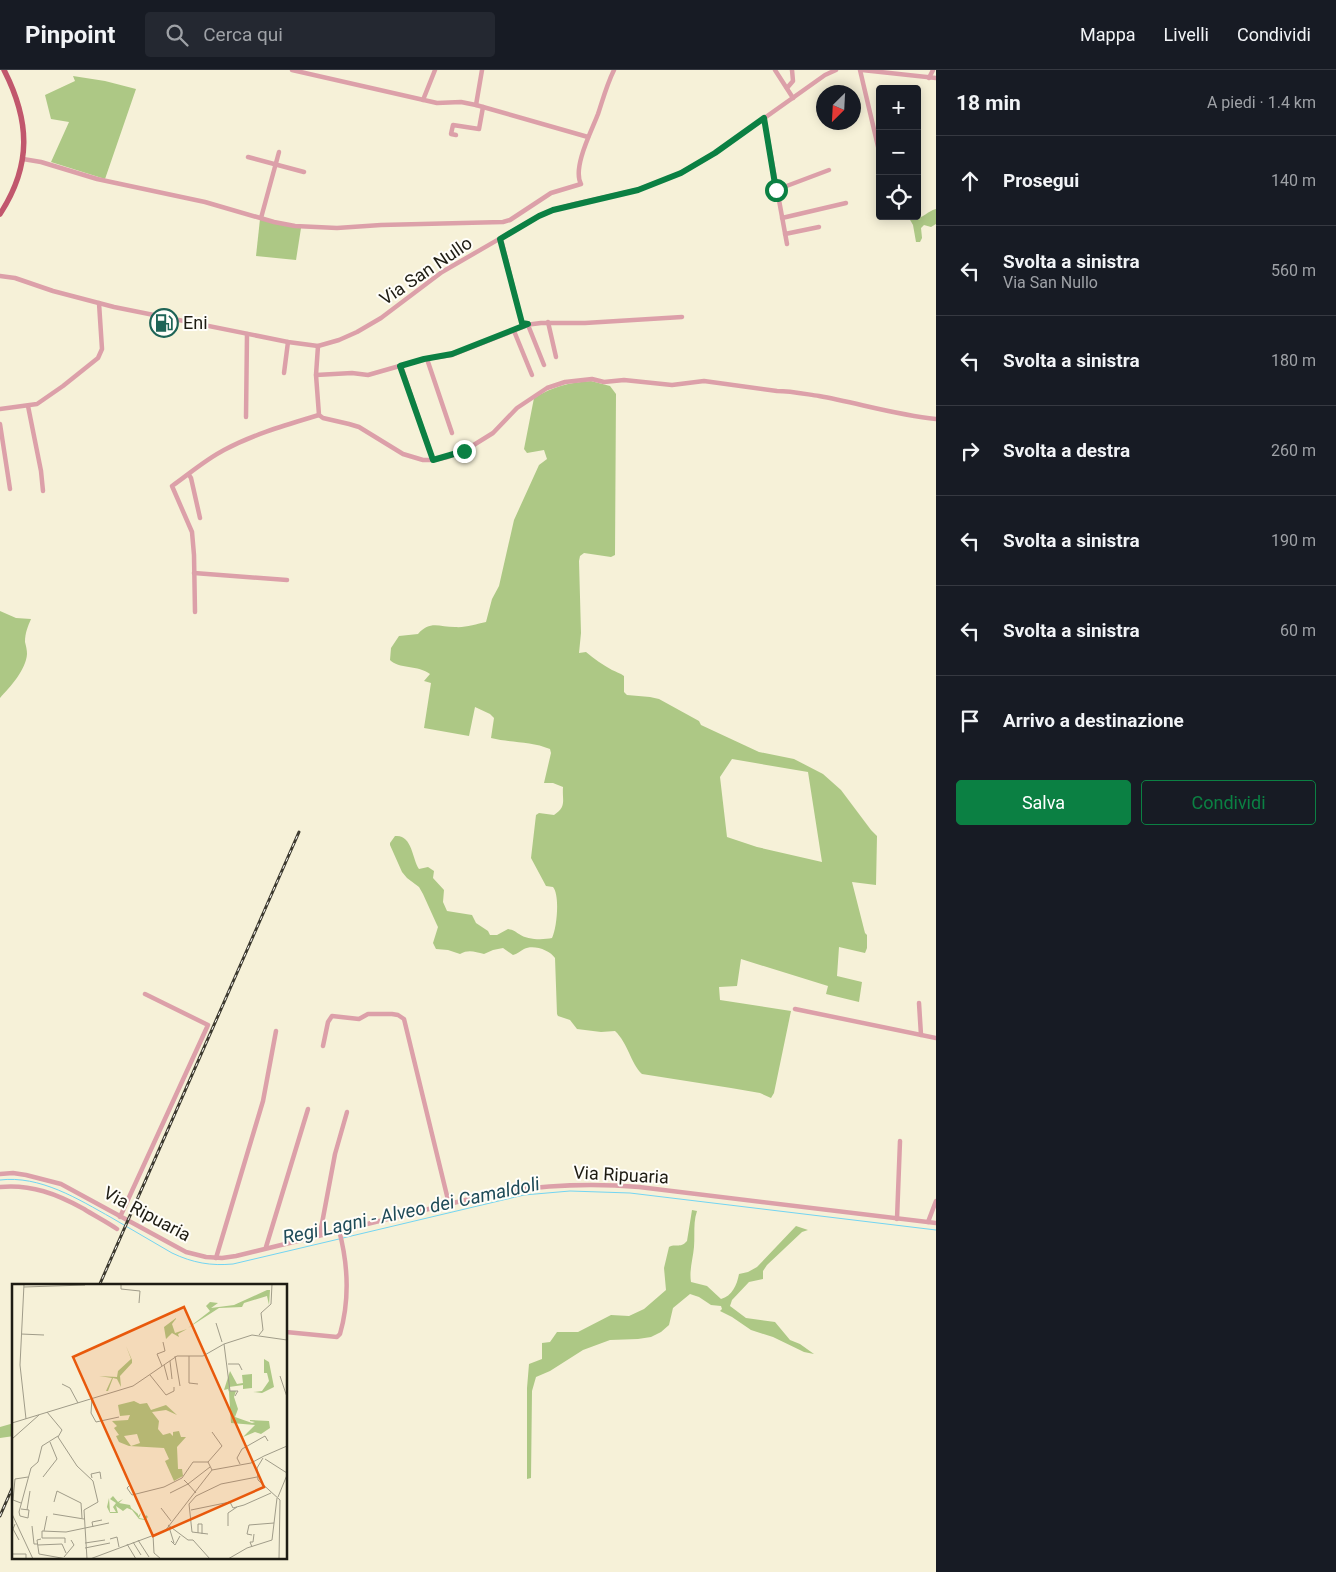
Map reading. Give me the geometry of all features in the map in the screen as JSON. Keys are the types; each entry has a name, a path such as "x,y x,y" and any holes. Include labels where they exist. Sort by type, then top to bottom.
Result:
{"main road":[{"path":"0,214 12,191 22,159 25,134 21,112 12,85 4,70"}],"street":[{"path":"292,70 437,103 461,102 476,105 588,137"},
{"path":"423,100 435,70"},
{"path":"476,105 482,70"},
{"path":"22,159 48,164 97,179 205,202 295,226 324,228 504,222 551,193 581,184 579,178 583,153 614,70"},
{"path":"775,70 793,98"},
{"path":"787,88 793,81 792,70"},
{"name":"Via San Nullo","path":"0,276 23,280 53,291 99,303 247,334 318,346 357,332 381,318 442,272 539,216 553,210 638,190 681,173 715,153 828,71 836,70"},
{"path":"876,137 861,70 936,78"},
{"path":"929,78 933,70"},
{"path":"456,135 451,134 453,125 479,129 483,107"},
{"path":"764,118 787,244"},
{"path":"260,218 279,152"},
{"path":"248,157 304,172"},
{"path":"776,190 829,170"},
{"path":"782,218 846,203"},
{"path":"785,234 819,227"},
{"path":"500,239 522,323 585,324 682,317"},
{"path":"0,408 37,404 48,398 84,370 100,355 102,349 99,303"},
{"path":"548,322 556,357"},
{"path":"316,375 352,373 368,375 452,354 528,324"},
{"path":"528,324 544,365"},
{"path":"514,331 532,375"},
{"path":"246,418 247,334"},
{"path":"284,372 288,342"},
{"path":"318,346 316,375 319,414 323,418 359,427 403,454 423,460 433,460 464,451 493,433 517,408 547,388 565,382 585,379 610,382 638,381 660,385 689,384 704,381 835,399 912,417 936,419"},
{"path":"427,359 452,433"},
{"path":"400,366 433,460"},
{"path":"28,406 41,470 43,491"},
{"path":"194,612 192,532 172,486 209,459 244,440 319,414"},
{"path":"0,424 10,489"},
{"path":"189,475 200,518"},
{"path":"194,573 287,580"},
{"path":"120,1217 208,1026 145,994"},
{"path":"919,1002 921,1034"},
{"path":"795,1009 936,1038"},
{"path":"323,1046 328,1022 332,1016 358,1020 368,1014 392,1014 404,1019 449,1204"},
{"path":"216,1258 263,1101 276,1031"},
{"path":"266,1247 308,1109"},
{"path":"320,1234 335,1154 347,1112"},
{"path":"898,1219 900,1142"},
{"name":"Via Ripuaria","path":"0,1174 26,1175 61,1184 186,1252 216,1258 236,1256 266,1247 490,1194 550,1186 604,1184 639,1187 936,1223"},
{"path":"0,1187 23,1187 47,1192 66,1199 117,1229"},
{"path":"928,1222 936,1201"},
{"path":"288,1332 337,1337 340,1334 348,1292 346,1259 339,1231"}],"green space":[{"path":"73,76 105,81 136,89 105,179 51,162 69,122 51,119 45,95 75,81"},
{"path":"936,209 936,224 931,227 924,225 921,228 922,238 920,242 916,242 910,220 921,220 921,217"},
{"path":"260,219 301,228 296,260 256,256"},
{"path":"591,381 610,386 616,394 615,555 611,557 584,553 580,556 581,633 579,653 586,652 605,666 624,676 624,692 627,695 659,699 699,721 701,725 759,752 794,759 823,774 841,790 877,836 876,885 852,882 867,935 867,948 865,953 839,947 837,976 862,982 859,1002 826,994 828,986 741,959 737,986 719,987 720,1000 791,1011 774,1093 771,1098 760,1093 642,1074 615,1031 601,1032 577,1029 570,1020 558,1016 555,958 545,950 532,947 513,955 503,948 484,954 469,951 460,954 436,949 433,943 438,927 419,887 402,872 390,845 395,836 401,836 411,848 419,869 428,867 434,871 433,878 444,890 443,902 447,911 472,915 476,923 488,931 490,935 497,935 508,929 531,938 552,938 557,912 555,891 553,887 546,886 531,858 536,815 539,813 554,815 561,809 563,803 563,787 553,783 544,783 551,753 550,749 491,738 494,718 475,707 469,736 424,728 431,683 424,681 430,674 420,669 398,665 390,660 391,648 399,636 418,634 427,627 435,625 463,627 486,622 492,599 499,586 514,520 539,465 547,459 544,450 527,453 524,449 534,398 568,384","holes":["732,759 808,772 822,862 757,847 727,837 720,777"]},
{"path":"0,611 16,618 31,619 25,642 27,654 24,666 17,678 0,698"},
{"path":"692,1210 697,1211 690,1273 691,1282 707,1286 721,1299 725,1298 733,1290 739,1274 757,1267 796,1226 808,1230 802,1232 767,1265 763,1271 763,1279 749,1282 732,1300 730,1306 746,1318 775,1322 790,1340 800,1344 814,1354 804,1352 773,1337 751,1330 720,1311 722,1309 721,1306 711,1305 699,1297 690,1294 673,1308 669,1325 661,1332 651,1337 610,1340 583,1350 550,1371 536,1377 532,1391 531,1478 527,1479 527,1388 529,1364 542,1359 542,1343 550,1342 557,1332 578,1332 611,1315 629,1316 644,1309 666,1290 664,1268 669,1247 682,1245 687,1241"},
{"path":"12,1424 12,1436 0,1438 0,1427"}],"waterway":[{"name":"Regi Lagni - Alveo dei Camaldoli","path":"0,1180 30,1181 58,1190 86,1203 172,1253 202,1263 217,1265 233,1264 339,1239"},
{"name":"Regi Lagni - Alveo dei Camaldoli","path":"343,1238 524,1195 570,1191 630,1193 936,1230"}],"railway":[{"path":"100,1284 299,832"},
{"path":"0,1516 12,1489"}],"place":[{"name":"Eni","path":"164,323"}],"route":[{"path":"464,451 433,460 400,366 424,359 446,356 528,324 524,325 522,323 500,239 553,210 638,190 681,173 715,153 764,118 776,190"}]}
